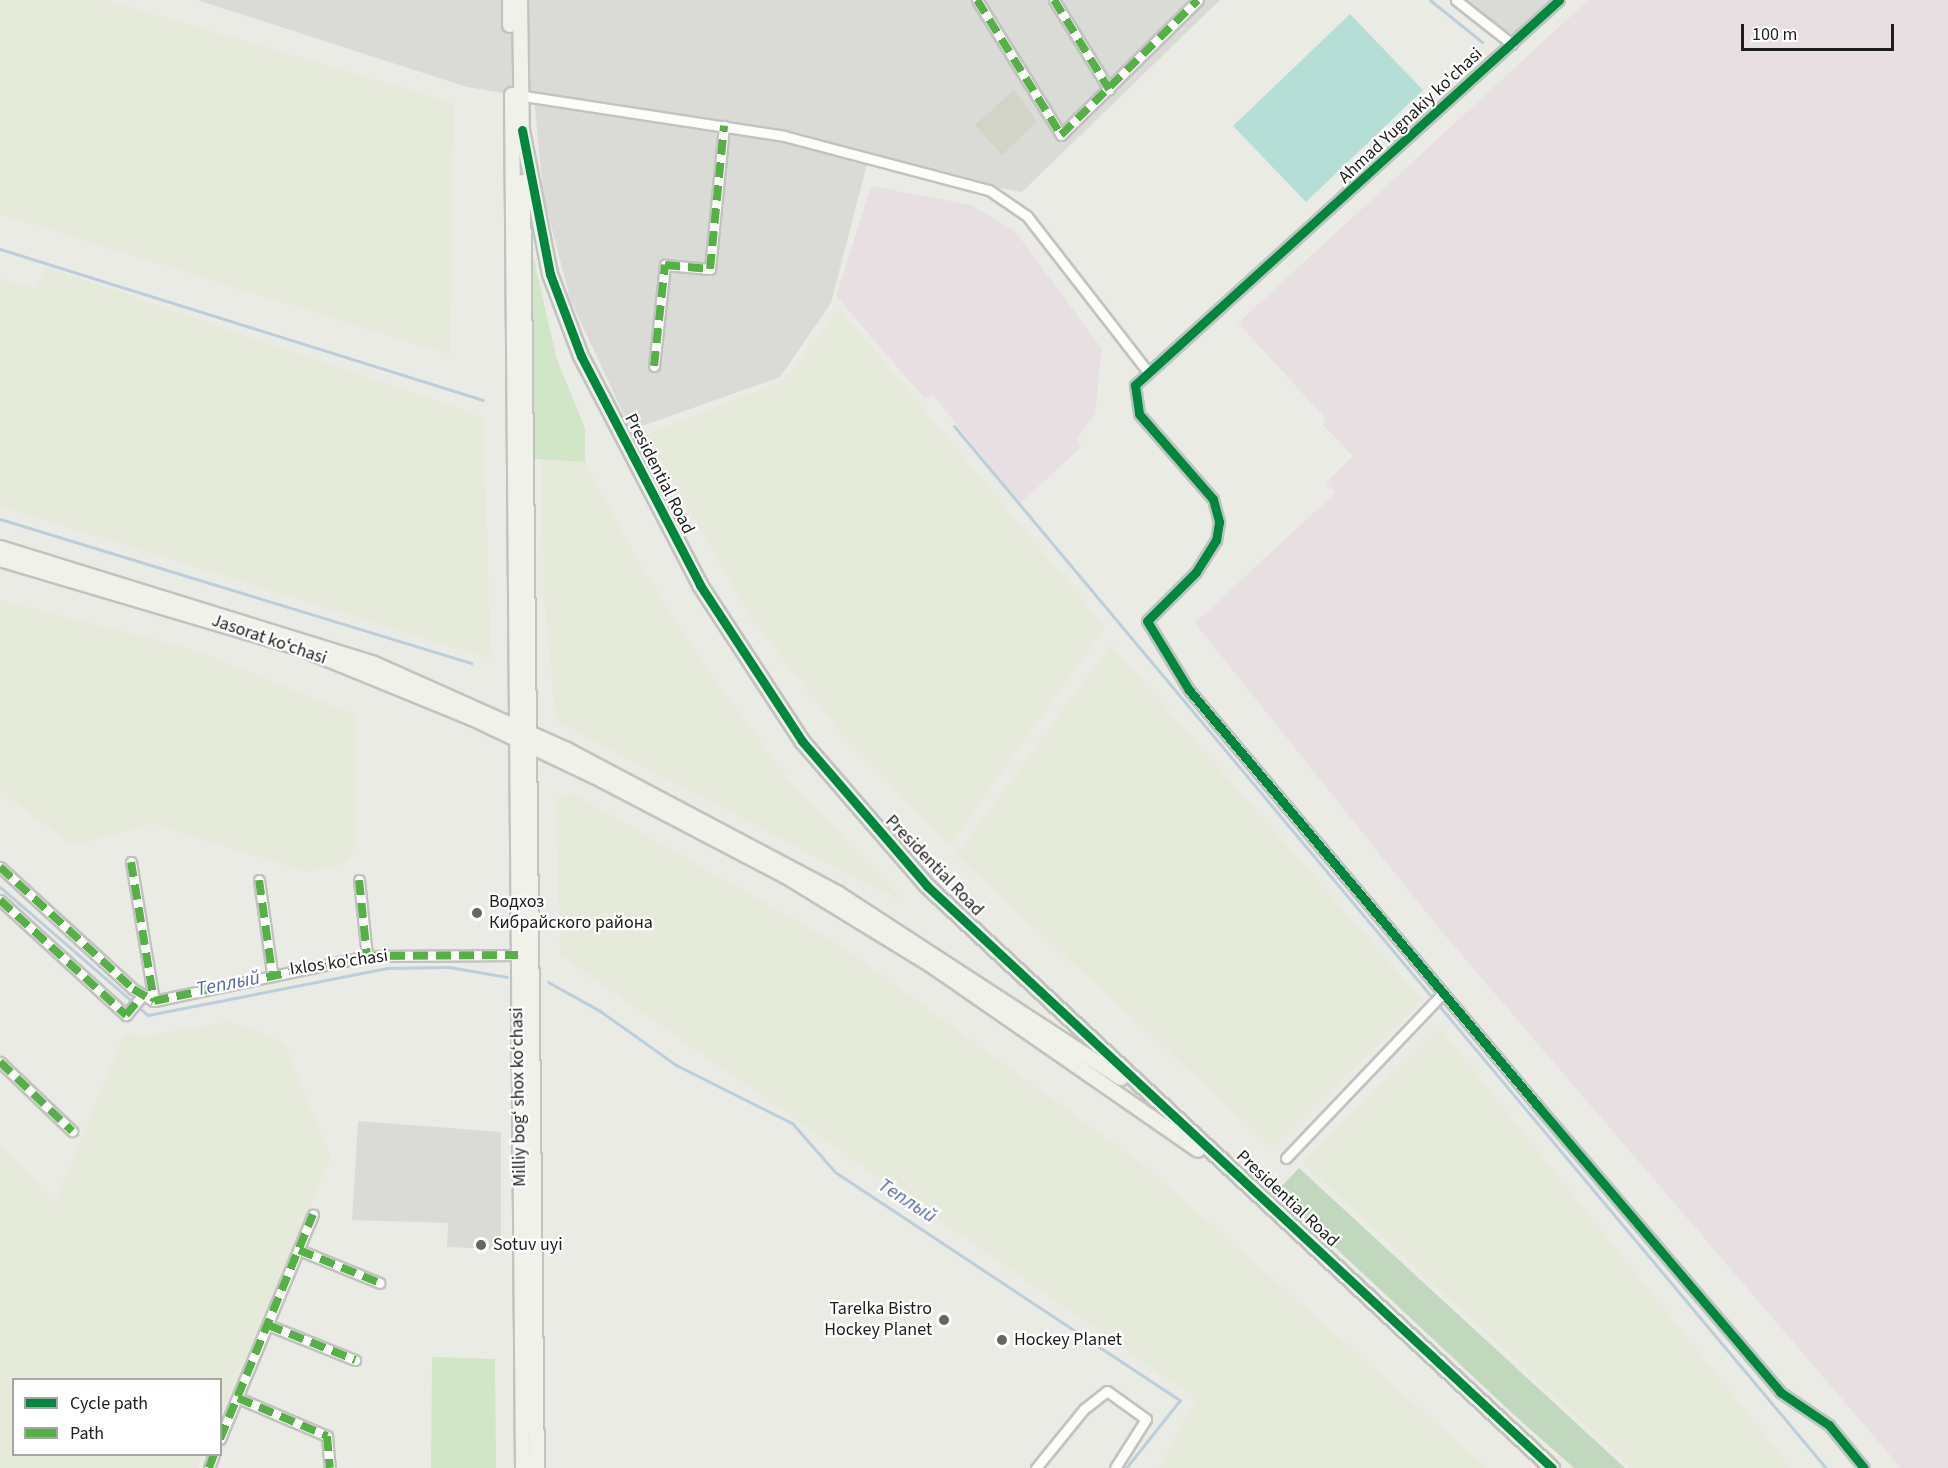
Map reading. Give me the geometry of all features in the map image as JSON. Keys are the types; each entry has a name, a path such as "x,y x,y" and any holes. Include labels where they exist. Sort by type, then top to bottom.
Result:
{"main road":[{"path":"510,0 516,95 522,130 522,735"},
{"path":"519,0 516,95 522,735"},
{"name":"Presidential Road","path":"522,130 542,245 570,329 671,534 752,670 887,845 1152,1099 1551,1467"},
{"name":"Jasorat koʻchasi","path":"0,548 290,634 522,735"},
{"name":"Jasorat koʻchasi","path":"0,559 294,646 522,735"},
{"path":"522,735 692,812 827,887 1152,1099"},
{"path":"522,735 784,875 934,967 1240,1178"},
{"name":"Milliy bog‘ shox ko‘chasi","path":"522,735 518,955 523,1468"},
{"name":"Milliy bog‘ shox ko‘chasi","path":"522,735 537,1468"},
{"path":"522,1430 537,1429"}],"street":[{"path":"977,0 1060,135 1198,0"},
{"path":"1054,0 1109,89"},
{"path":"1456,0 1512,44"},
{"name":"Ahmad Yugnakiy ko'chasi","path":"1148,372 1187,343 1559,0"},
{"path":"516,95 724,126 879,159 989,190 1028,216 1148,372 1136,385 1139,414 1213,499 1219,522 1216,540 1196,572 1147,621 1189,690 1780,1392 1829,1425 1864,1468"},
{"path":"654,366 665,265 710,269 724,126"},
{"path":"131,862 154,1001"},
{"path":"0,867 142,996 154,1001"},
{"path":"259,880 272,972"},
{"path":"359,880 367,956"},
{"path":"0,900 126,1015 142,996"},
{"name":"Ixlos ko'chasi","path":"154,1001 262,979 272,972 367,956 518,955"},
{"path":"1286,1158 1443,993"},
{"path":"0,1062 72,1131"},
{"path":"222,1434 313,1215"},
{"path":"299,1250 380,1283"},
{"path":"268,1325 355,1360"},
{"path":"1036,1468 1084,1409 1107,1391 1146,1419 1115,1468"},
{"path":"238,1398 327,1436 330,1468"}],"shaded area":[{"path":"197,0 1220,0 1022,192 867,164 831,303 780,377 631,430 570,299 543,193 534,98 467,87"},
{"path":"1456,0 1559,0 1512,44"},
{"path":"1588,0 1948,0 1948,1468 1901,1468 1442,932 1195,623 1335,493 1326,483 1353,456 1322,424 1326,419 1238,323"},
{"path":"1350,14 1423,90 1306,202 1233,126"},
{"path":"1014,90 1037,122 1002,155 975,125"},
{"path":"871,186 971,205 1015,231 1102,349 1095,414 1077,438 1081,447 1020,504 933,395 925,399 836,296"},
{"path":"358,1121 501,1132 501,1249 447,1247 448,1223 352,1220"}],"green space":[{"path":"0,0 106,0 454,103 450,355 0,214"},
{"path":"528,233 557,360 585,428 585,462 535,459"},
{"path":"46,267 483,417 491,659 0,506 0,279 35,288"},
{"path":"839,308 1105,627 950,845 842,734 750,616 646,434 785,380"},
{"path":"542,460 585,462 640,565 711,675 789,780 905,903 556,721 543,587"},
{"path":"0,600 191,649 356,715 356,844 349,862 307,872 152,824 73,846 0,790"},
{"path":"1111,645 1422,1000 1273,1148 956,855"},
{"path":"571,793 841,946 1146,1167 1487,1468 1159,1468 1196,1399 560,955 556,800"},
{"path":"228,1022 261,1031 285,1046 331,1157 222,1414 222,1378 12,1378 12,1456 203,1456 197,1468 0,1468 0,1143 55,1203 124,1034 146,1036"},
{"path":"1439,1028 1791,1468 1631,1468 1303,1163"},
{"path":"1299,1168 1625,1468 1574,1468 1512,1413 1276,1192"},
{"path":"432,1357 495,1359 496,1468 431,1468"}],"waterway":[{"path":"1430,0 1482,42"},
{"path":"0,249 483,400"},
{"path":"954,426 1826,1468"},
{"path":"0,519 472,663"},
{"name":"Теплый","path":"0,887 148,1015 388,968 449,967 507,977"},
{"name":"Теплый","path":"548,982 600,1011 676,1065 792,1123 835,1172 1180,1400 1126,1468"}],"marked path":[{"path":"977,0 1061,135 1198,0"},
{"path":"1054,0 1109,89"},
{"path":"654,366 665,265 710,269 724,126"},
{"path":"131,862 154,1001"},
{"path":"0,867 133,989 154,1001 367,956 518,955"},
{"path":"259,880 272,972"},
{"path":"359,880 367,956"},
{"path":"0,900 126,1015 142,996"},
{"path":"0,1062 72,1131"},
{"path":"222,1434 313,1215"},
{"path":"299,1250 380,1283"},
{"path":"268,1325 355,1360"},
{"path":"238,1398 327,1436 330,1468"},
{"path":"209,1468 213,1456"}],"cycle path":[{"path":"1559,0 1135,385 1139,414 1213,499 1219,522 1216,540 1196,572 1147,621 1189,690 1537,1105 1780,1392 1829,1425 1864,1468"},
{"path":"522,130 550,274 581,356 700,585 802,741 927,886 1552,1468"}],"place":[{"name":"Водхоз Кибрайского района","path":"477,913"},
{"name":"Sotuv uyi","path":"481,1245"},
{"name":"Tarelka Bistro Hockey Planet","path":"944,1320"},
{"name":"Hockey Planet","path":"1002,1340"}]}
